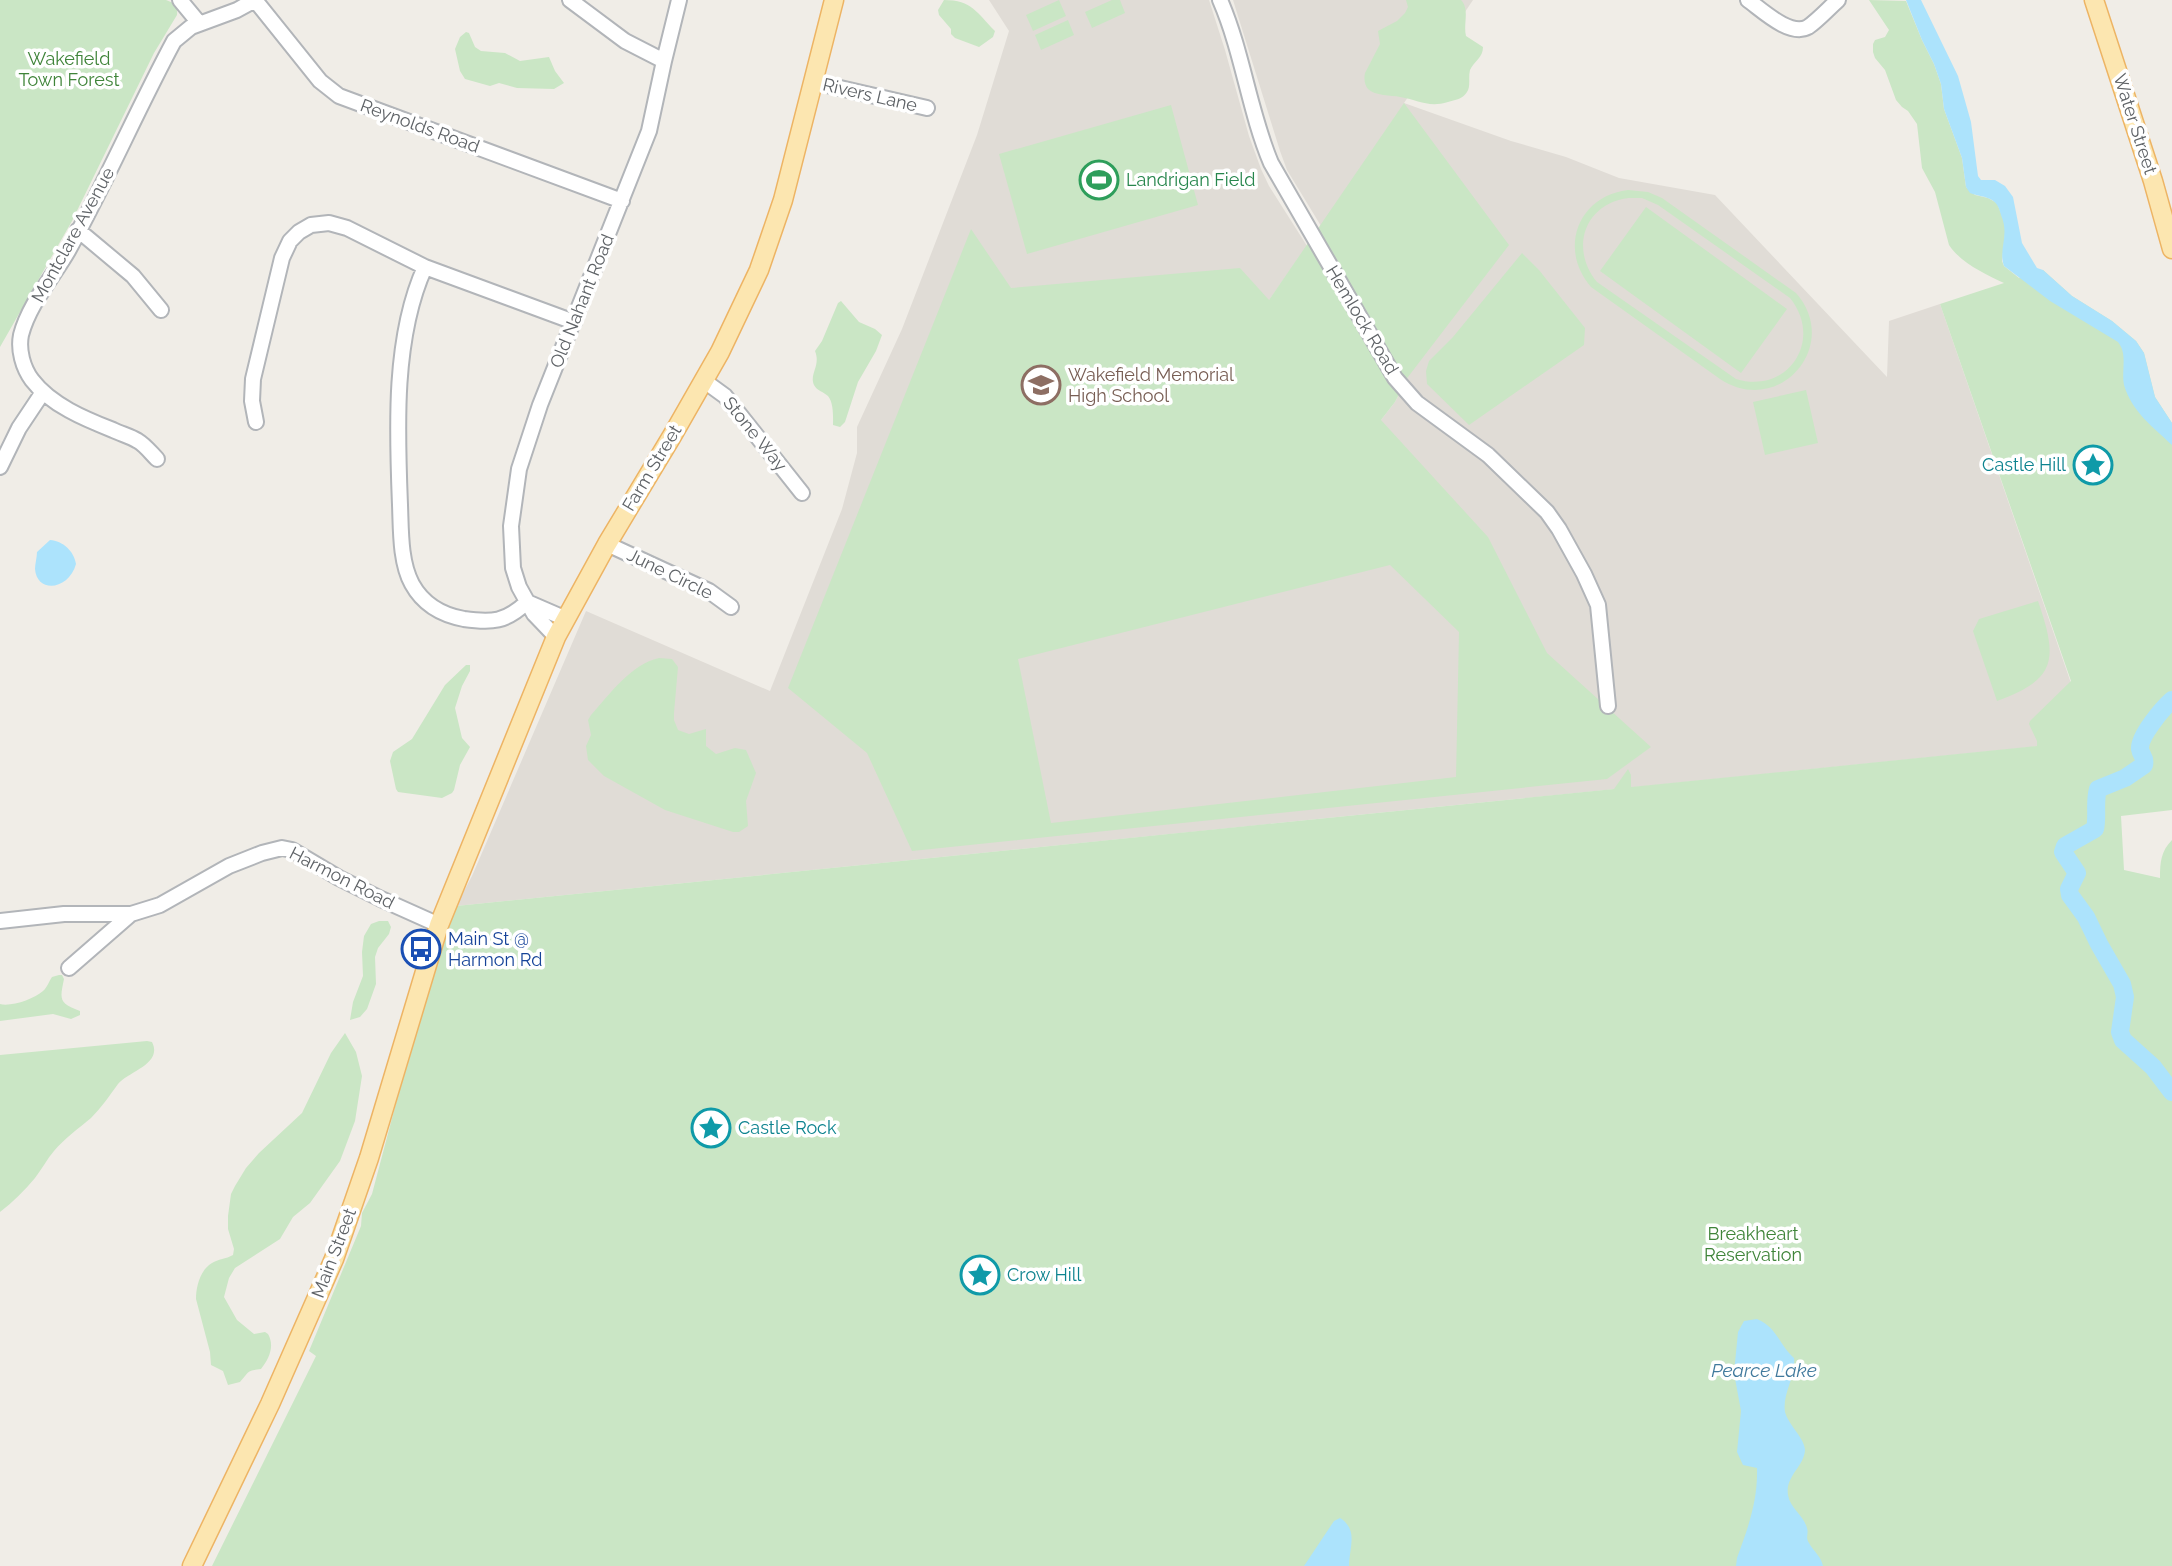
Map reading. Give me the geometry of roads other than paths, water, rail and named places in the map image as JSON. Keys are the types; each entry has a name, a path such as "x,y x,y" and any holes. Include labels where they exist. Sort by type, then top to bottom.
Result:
{"main road":[{"name":"Farm Street","path":"439,925 556,637 738,318 766,253 783,200 834,0"},
{"name":"Water Street","path":"2094,0 2146,157 2172,249"},
{"name":"Main Street","path":"192,1566 270,1404 334,1259 369,1158 439,925"}],"street":[{"path":"180,0 199,23"},
{"name":"Montclare Avenue","path":"157,459 137,440 83,417 43,392 33,382 23,363 21,337 25,323 78,230 174,40 199,23 237,10 255,0"},
{"name":"Reynolds Road","path":"255,0 320,81 339,96 622,201"},
{"path":"570,0 625,41 664,61"},
{"name":"Old Nahant Road","path":"556,637 539,620 519,587 512,560 510,536 515,490 528,439 649,131 679,0"},
{"name":"Hemlock Road","path":"1220,0 1271,163 1395,378 1417,403 1466,437 1546,512 1584,573 1598,605 1608,706"},
{"path":"1748,0 1786,26 1798,30 1810,25 1838,0"},
{"name":"Rivers Lane","path":"814,82 927,108"},
{"path":"256,422 252,401 253,379 284,253 296,234 316,224 338,225 425,267 574,322"},
{"path":"78,230 133,276 161,310"},
{"path":"425,267 411,312 400,392 400,509 408,575 417,592 430,605 448,615 500,620 515,614 527,602 566,617"},
{"name":"Stone Way","path":"703,380 725,396 802,494"},
{"path":"0,467 19,428 43,392"},
{"name":"June Circle","path":"607,544 709,591 732,607"},
{"name":"Harmon Road","path":"131,914 160,905 229,866 262,853 285,848 339,878 439,925"},
{"path":"0,921 64,914 131,914"},
{"path":"69,968 131,914"}],"water":[{"path":"1906,0 1921,0 1958,76 1971,122 1978,176 1981,180 1995,180 2005,186 2013,197 2022,243 2037,268 2136,341 2144,353 2155,397 2172,423 2172,445 2132,403 2124,385 2123,352 2118,342 2050,301 2004,266 2004,229 1999,208 1992,200 1970,193 1966,187 1962,158 1944,109 1941,84"},
{"path":"50,540 67,548 76,564 67,579 54,586 41,582 35,569 37,552"},
{"name":"Pearce Lake","path":"1757,1319 1774,1331 1794,1358 1785,1399 1785,1412 1805,1450 1802,1462 1789,1482 1788,1495 1805,1524 1808,1541 1823,1566 1736,1566 1754,1503 1757,1468 1743,1465 1737,1452 1741,1411 1734,1373 1738,1332 1744,1321"},
{"path":"1340,1518 1346,1523 1351,1534 1349,1566 1304,1566 1334,1521"}],"waterway":[{"path":"2172,700 2143,737 2140,749 2144,765 2125,778 2098,789 2095,829 2065,846 2063,852 2077,873 2069,889 2070,895 2086,917 2122,984 2125,997 2120,1032 2123,1040 2153,1067 2172,1092"}],"place":[{"name":"Landrigan Field","path":"1099,180"},
{"name":"Wakefield Memorial High School","path":"1041,385"},
{"name":"Castle Hill","path":"2093,465"},
{"name":"Main St @ Harmon Rd","path":"421,949"},
{"name":"Castle Rock","path":"711,1128"},
{"name":"Crow Hill","path":"980,1275"}],"park label":[{"name":"Wakefield Town Forest","path":"69,69"},
{"name":"Breakheart Reservation","path":"1753,1244"}]}
